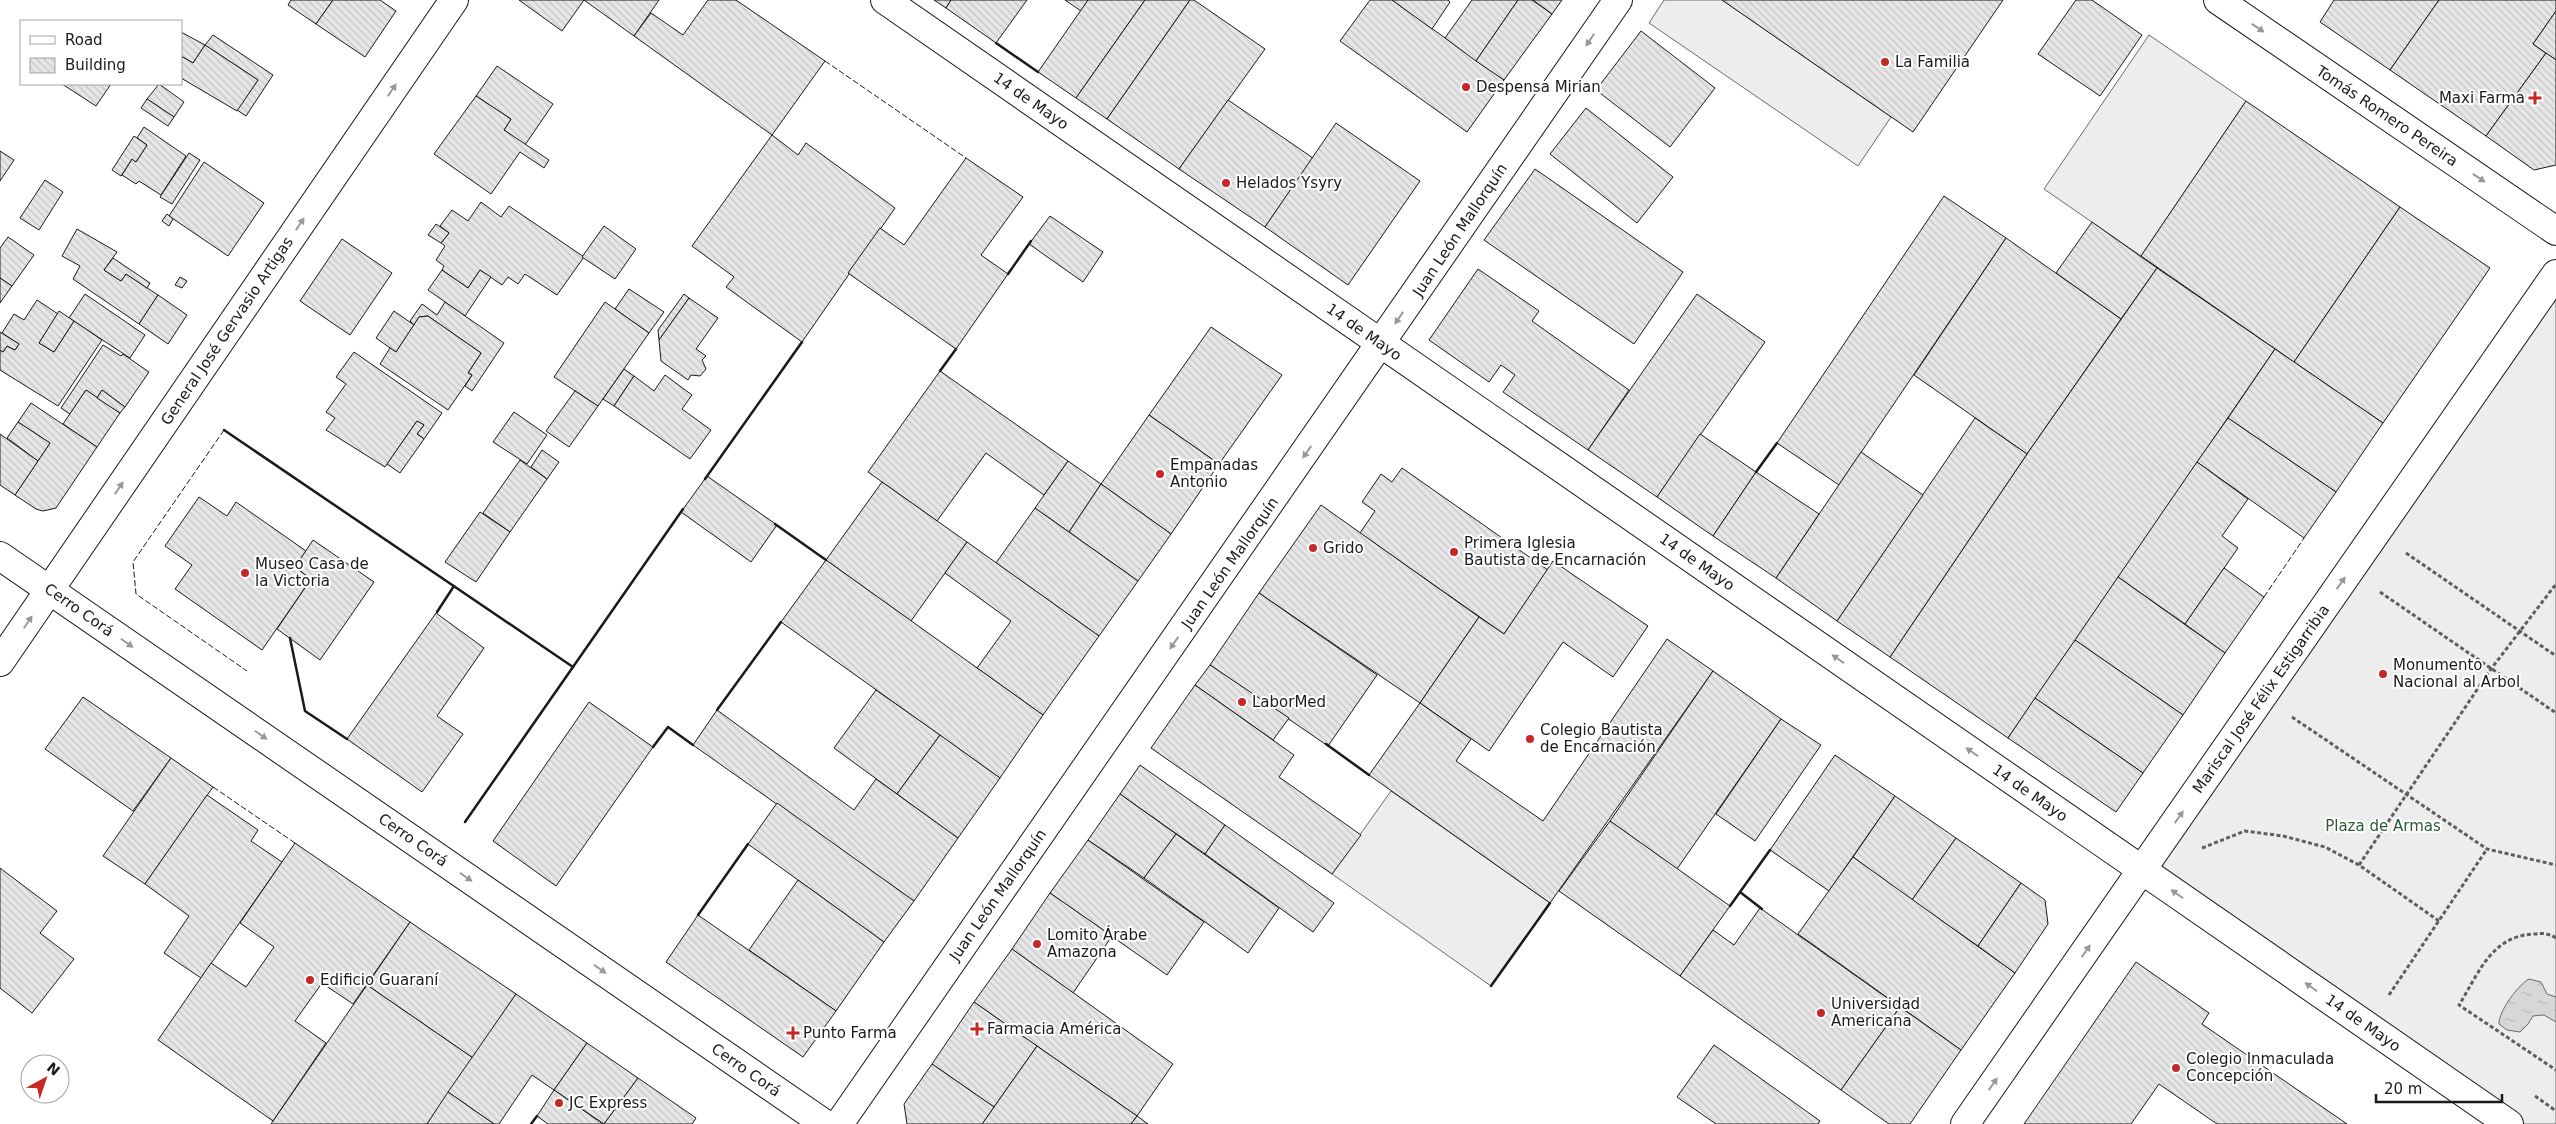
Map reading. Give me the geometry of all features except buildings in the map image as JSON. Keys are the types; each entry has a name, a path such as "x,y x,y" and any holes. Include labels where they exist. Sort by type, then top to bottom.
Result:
{"street":[{"name":"General José Gervasio Artigas","path":"0,662 454,0"},
{"name":"14 de Mayo","path":"886,0 2509,1124"},
{"name":"Juan León Mallorquín","path":"839,1124 1382,344 1618,0"},
{"name":"Tomás Romero Pereira","path":"2218,0 2556,231"},
{"name":"Mariscal José Félix Estigarribia","path":"1965,1124 2556,274"},
{"name":"Cerro Corá","path":"0,556 825,1124"}],"path":[{"path":"2399,548 2556,656"},
{"path":"2359,865 2491,669 2556,584"},
{"path":"2373,587 2556,713"},
{"path":"2286,713 2487,850 2556,865"},
{"path":"2196,851 2245,831 2284,836 2325,847 2359,865 2439,921"},
{"path":"2389,996 2487,850"},
{"path":"2556,938 2548,933 2518,935 2494,949 2459,1005 2556,1070"},
{"path":"2381,990 2397,1001"},
{"path":"2532,1094 2556,1111"}],"shaded area":[{"path":"1664,0 1722,0 1891,117 1858,166 1649,23"},
{"path":"2149,35 2246,101 2141,256 2044,189"},
{"name":"Plaza de Armas","path":"2556,274 2556,1124 2509,1124 2142,870"},
{"path":"1391,791 1550,903 1491,986 1332,874"}],"water":[{"path":"2529,979 2541,982 2547,994 2556,997 2556,1022 2544,1015 2533,1016 2520,1032 2507,1030 2499,1024 2505,1006 2515,992"}],"fence":[{"path":"825,61 966,158"},
{"path":"224,430 133,562 136,594 247,671"},
{"path":"2264,597 2304,538"},
{"path":"213,787 295,843"}],"wall":[{"path":"996,43 1038,72"},
{"path":"1008,274 1031,241"},
{"path":"705,479 802,342"},
{"path":"940,371 956,349"},
{"path":"224,430 573,667"},
{"path":"1756,472 1777,443"},
{"path":"465,822 683,509"},
{"path":"775,524 826,560"},
{"path":"437,612 454,586"},
{"path":"717,710 781,622"},
{"path":"290,638 305,711 347,739"},
{"path":"653,747 668,727 693,745"},
{"path":"1326,744 1369,775"},
{"path":"698,915 748,844"},
{"path":"1730,906 1770,850"},
{"path":"1740,892 1762,909"},
{"path":"1491,986 1550,903"},
{"path":"531,1124 537,1116"}],"place":[{"name":"La Familia","path":"1885,62"},
{"name":"Despensa Mirian","path":"1466,87"},
{"name":"Maxi Farma","path":"2535,98"},
{"name":"Helados Ysyry","path":"1226,183"},
{"name":"Empanadas Antonio","path":"1160,474"},
{"name":"Grido","path":"1313,548"},
{"name":"Primera Iglesia Bautista de Encarnación","path":"1454,552"},
{"name":"Museo Casa de la Victoria","path":"245,573"},
{"name":"Monumento Nacional al Arbol","path":"2383,674"},
{"name":"LaborMed","path":"1242,702"},
{"name":"Colegio Bautista de Encarnación","path":"1530,739"},
{"name":"Lomito Árabe Amazona","path":"1037,944"},
{"name":"Edificio Guaraní","path":"310,980"},
{"name":"Universidad Americana","path":"1821,1013"},
{"name":"Farmacia América","path":"977,1029"},
{"name":"Punto Farma","path":"793,1033"},
{"name":"Colegio Inmaculada Concepción","path":"2176,1068"},
{"name":"JC Express","path":"559,1103"}]}
